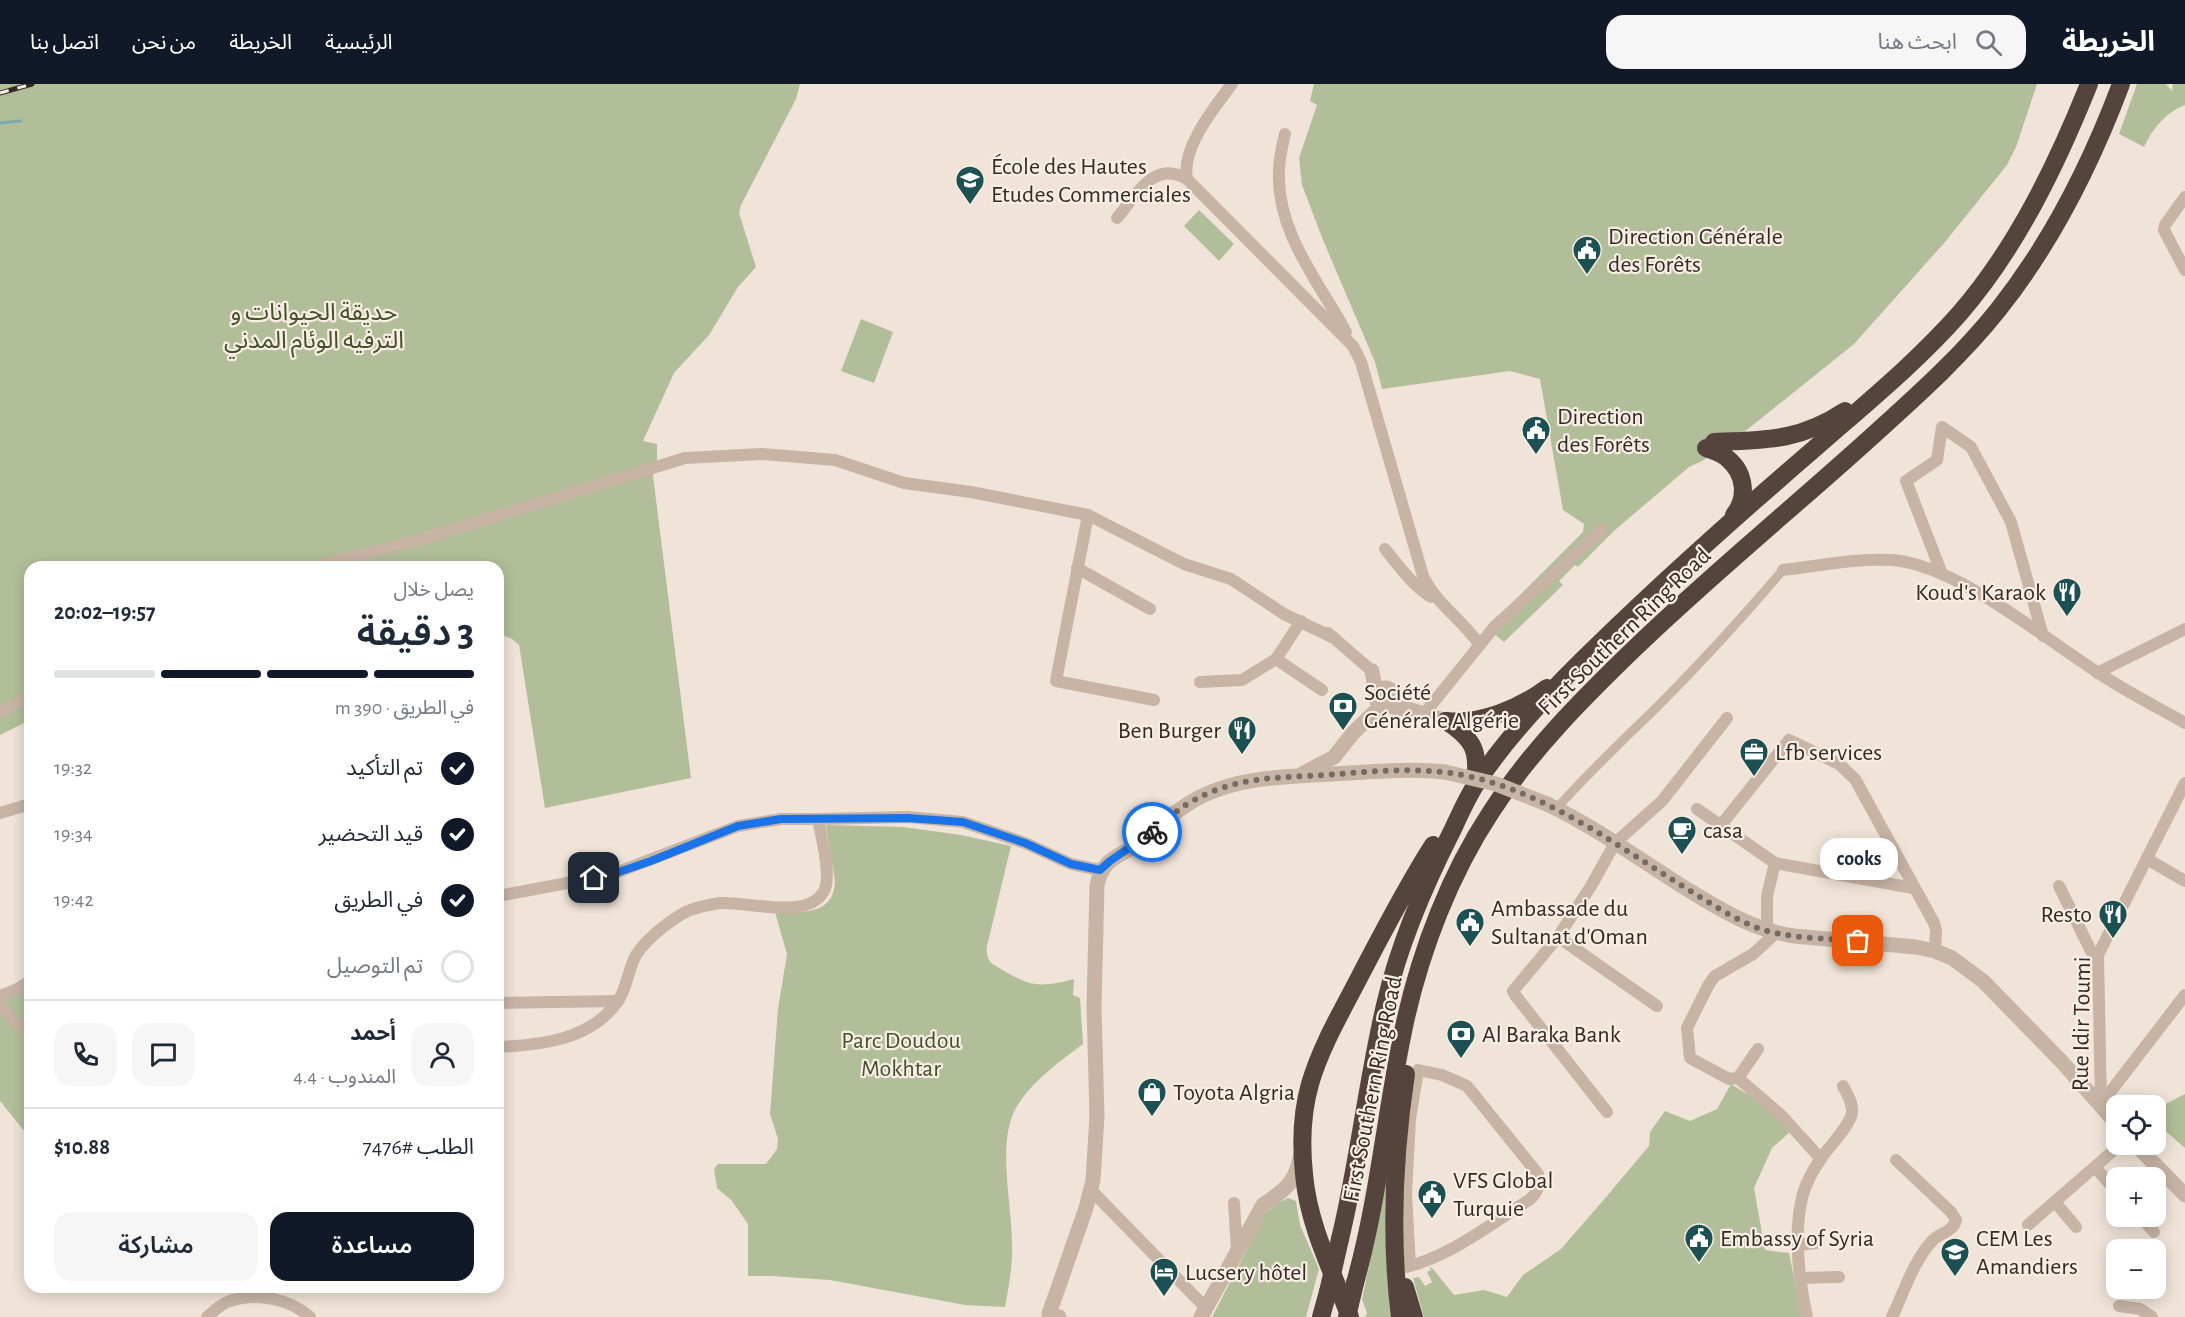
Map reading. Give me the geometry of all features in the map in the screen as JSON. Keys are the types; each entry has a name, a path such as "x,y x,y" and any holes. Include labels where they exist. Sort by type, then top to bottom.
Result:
{"highway":[{"name":"First Southern Ring Road","path":"1321,1317 1350,1194 1376,1047 1391,981 1420,899 1475,785 1538,707 1581,661 1636,608 1898,377 1967,305 2004,251 2056,162 2090,84"},
{"name":"First Southern Ring Road","path":"1349,1317 1372,1215 1404,1024 1419,969 1460,868 1488,816 1549,737 1598,683 1661,622 1924,389 1956,358 2000,308 2035,257 2079,184 2121,84"},
{"path":"1708,544 1737,511 1743,500 1743,488 1736,467 1710,445 1780,438 1806,432 1843,412 1923,352"},
{"path":"1446,721 1469,721 1517,706 1543,691 1581,661"},
{"path":"1349,1317 1312,1217 1304,1175 1305,1107 1310,1083 1338,1018 1394,911 1430,850 1475,785 1477,762 1475,750 1466,737 1446,721"},
{"path":"1400,1317 1396,1282 1397,1159 1405,1081 1434,929"},
{"path":"1395,1200 1414,1317"}],"street":[{"path":"1186,179 1187,160 1203,124 1232,84"},
{"path":"1285,134 1279,173 1285,214 1300,255 1353,346 1365,374 1422,576 1440,603 1473,634 1479,644"},
{"path":"1117,218 1156,176 1170,172 1186,179 1353,346"},
{"path":"2185,197 2164,225 2164,230 2185,270"},
{"path":"1942,574 1906,481 1937,460 1942,427 1971,447 2011,522 2043,636"},
{"path":"335,561 436,535 685,458 762,454 835,460 904,483 971,492 1088,514 1184,564 1231,579 1284,614 1301,616 1334,638 1372,672 1383,698 1446,721"},
{"path":"1088,514 1056,681 1154,700"},
{"path":"1418,712 1495,626 1602,530"},
{"path":"1385,549 1422,591 1440,603"},
{"path":"1552,806 1656,707 1738,623 1783,570 1860,560 1893,560 1935,570 1982,595 2097,673 2185,723"},
{"path":"1077,568 1150,609"},
{"path":"1200,682 1242,681 1276,659 1301,616"},
{"path":"2097,673 2185,629"},
{"path":"1276,659 1322,690"},
{"path":"1297,777 1334,757 1383,698"},
{"path":"0,712 24,699"},
{"path":"1607,1112 1513,991 1558,937 1615,843 1662,801 1726,718"},
{"path":"1721,825 1789,740 1839,764 1855,779 1936,930 1935,951"},
{"path":"1334,757 1351,765 1385,771"},
{"path":"1052,1316 1091,1190 1095,1164 1097,1116 1095,991 1097,885 1100,870 1194,800 1231,785 1268,777 1423,770 1445,772 1496,784 1552,806 1724,912 1772,932 1908,946 1935,951 1958,962 1988,986 2106,1110"},
{"name":"Rue Idir Toumi","path":"2101,1104 2098,955 2185,783"},
{"path":"0,813 24,806"},
{"path":"1697,809 1775,863 1913,888"},
{"path":"504,895 610,875 738,826 781,819 908,818 963,822 1025,843 1071,864 1100,870"},
{"path":"504,1046 555,1041 579,1034 601,1018 618,1001 635,956 653,937 694,908 721,903 789,909 811,903 824,891 827,874 818,819"},
{"path":"2147,859 2185,881"},
{"path":"1775,863 1767,896 1772,932 1753,954 1715,976 1709,984 1687,1028 1690,1058 1729,1079 1738,1078 1781,1115 1821,1159"},
{"path":"2059,886 2091,951 2098,955"},
{"path":"1558,937 1657,1006"},
{"path":"0,996 24,986"},
{"path":"2101,1104 2185,995"},
{"path":"504,1003 618,1001"},
{"path":"0,1005 24,1028"},
{"path":"1738,1078 1758,1049"},
{"path":"1418,1070 1442,1075 1467,1086 1538,1174 1539,1186 1538,1193 1529,1200 1433,1259 1406,1267 1406,1194 1410,1119 1418,1070"},
{"path":"1807,1317 1797,1245 1801,1200 1806,1185 1821,1159 1852,1113 1850,1099 1843,1086"},
{"path":"1091,1190 1203,1312 1263,1205 1294,1178 1298,1170 1303,1140"},
{"path":"2028,1225 2109,1155"},
{"path":"2146,1155 2185,1195"},
{"path":"1892,1317 1917,1261 1933,1239 1952,1228 1956,1220 1951,1212 1896,1160"},
{"path":"2095,1167 2106,1180"},
{"path":"2055,1202 2076,1227"},
{"path":"1234,1203 1237,1251"},
{"path":"2150,1227 2154,1232"},
{"path":"1797,1245 1816,1244"},
{"path":"1801,1278 1839,1277"},
{"path":"207,1317 229,1301 257,1297 288,1302 310,1317"},
{"path":"2119,1306 2140,1309 2152,1317"}],"green space":[{"name":"حديقة الحيوانات و الترفيه الوئام المدني","path":"0,84 800,84 796,99 739,213 756,267 738,287 709,335 674,373 643,441 657,444 657,462 653,476 691,778 545,808 519,645 504,636 504,561 24,561 24,723 0,735"},
{"path":"1314,84 2037,84 2016,147 2007,165 1945,242 1854,344 1738,437 1689,467 1615,530 1578,567 1575,565 1559,581 1563,585 1504,642 1487,628 1583,532 1584,524 1563,510 1540,379 1510,371 1382,389 1375,362 1302,185 1299,158 1317,105 1310,101"},
{"path":"2137,84 2166,84 2172,91 2173,84 2185,84 2185,105 2171,112 2160,122 2144,147 2119,134"},
{"path":"1199,210 1234,244 1219,261 1184,226"},
{"path":"861,319 893,332 874,383 841,371"},
{"name":"Parc Doudou Mokhtar","path":"826,825 903,827 961,835 1011,846 987,946 989,959 991,963 1030,983 1049,984 1074,979 1073,995 1080,998 1083,1044 1048,1071 1025,1094 1012,1117 1008,1133 1006,1151 1012,1251 1005,1307 965,1305 830,1280 748,1276 748,1224 732,1201 717,1188 714,1169 718,1164 766,1164 777,1149 778,1139 770,1114 778,1009 787,954 775,912 814,910 829,901 835,881"},
{"path":"24,978 24,1131 0,1101 0,993"},
{"path":"1731,1084 1747,1094 1765,1096 1791,1131 1772,1148 1754,1188 1765,1250 1789,1253 1802,1317 1424,1317 1413,1278 1419,1277 1425,1286 1432,1282 1427,1272 1431,1270 1429,1267 1454,1295 1484,1290 1507,1297 1523,1275 1561,1249 1607,1196 1649,1146 1650,1132 1665,1111 1690,1121 1717,1109"},
{"path":"2185,1094 2185,1148 2166,1132 2166,1104"},
{"path":"1390,1151 1393,1317 1365,1317 1367,1313 1362,1299 1381,1210"},
{"path":"1288,1198 1296,1201 1300,1225 1319,1269 1306,1317 1212,1317 1266,1213"}],"waterway":[{"path":"0,123 21,121"}],"railway":[{"path":"0,93 32,84"}],"way so far":[{"path":"1152,832 1185,806 1204,795 1251,780 1268,777 1385,771 1445,772 1496,784 1557,808 1719,908 1754,927 1794,936 1858,941"}],"place":[{"name":"École des Hautes Etudes Commerciales","path":"970,206"},
{"name":"Direction Générale des Forêts","path":"1587,276"},
{"name":"Direction des Forêts","path":"1536,456"},
{"name":"Koud's Karaok","path":"2067,618"},
{"name":"Société Générale Algérie","path":"1343,732"},
{"name":"Ben Burger","path":"1242,756"},
{"name":"Lfb services","path":"1754,778"},
{"name":"casa","path":"1682,856"},
{"name":"Resto","path":"2113,940"},
{"name":"cooks","path":"1858,941"},
{"name":"Ambassade du Sultanat d'Oman","path":"1470,948"},
{"name":"Al Baraka Bank","path":"1461,1060"},
{"name":"Toyota Algria","path":"1152,1118"},
{"name":"VFS Global Turquie","path":"1432,1220"},
{"name":"Embassy of Syria","path":"1699,1264"},
{"name":"CEM Les Amandiers","path":"1955,1278"},
{"name":"Lucsery hôtel","path":"1164,1298"}],"route":[{"path":"594,878 651,861 738,826 781,819 908,818 963,822 1025,843 1071,864 1100,870 1152,832"}]}
